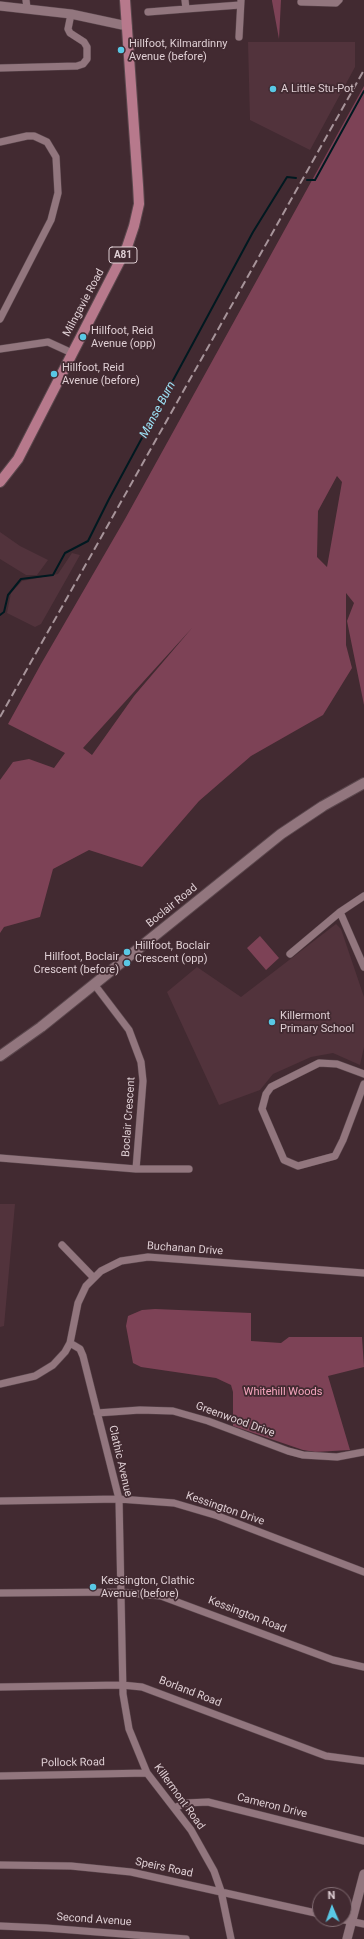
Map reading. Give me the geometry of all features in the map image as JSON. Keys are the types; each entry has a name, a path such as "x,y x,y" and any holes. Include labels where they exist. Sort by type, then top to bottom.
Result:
{"main road":[{"name":"Milngavie Road","path":"0,482 18,460 127,247 137,215 138,185 125,0"},
{"name":"Boclair Road","path":"0,1056 22,1041 281,834 323,806 364,783"}],"street":[{"path":"185,0 186,10"},
{"path":"301,2 336,3 339,0"},
{"path":"148,12 186,10 241,3 239,37"},
{"path":"0,6 26,4 127,26"},
{"path":"0,68 77,66 83,64 87,59 88,47 84,42 70,33 68,29 71,14"},
{"path":"0,142 27,136 34,136 47,142 56,157 58,193 52,220 0,319"},
{"path":"0,349 48,342 72,353"},
{"path":"290,954 340,912 364,896"},
{"path":"340,912 364,967"},
{"name":"Boclair Crescent","path":"94,984 129,1030 141,1062 143,1081 136,1169"},
{"path":"364,1074 337,1064 320,1063 271,1087 266,1094 262,1109 284,1160 298,1166 335,1156 343,1140 364,1084"},
{"name":"Boclair Crescent","path":"0,1158 136,1169 189,1169"},
{"path":"62,1245 93,1277"},
{"name":"Buchanan Drive","path":"0,1384 35,1376 53,1365 70,1343 78,1303 86,1286 93,1277 109,1266 121,1261 148,1257 364,1273"},
{"name":"Clathic Avenue","path":"70,1343 80,1349 119,1498 120,1592"},
{"name":"Greenwood Drive","path":"97,1413 140,1410 173,1411 202,1419 288,1451 337,1457 364,1452"},
{"name":"Kessington Drive","path":"0,1501 119,1498 156,1501 204,1511 364,1572"},
{"name":"Kessington Road","path":"0,1593 120,1592 161,1596 333,1660 364,1667"},
{"name":"Killermont Road","path":"120,1592 122,1685 129,1729 147,1773 174,1808 204,1852 221,1891 231,1939"},
{"name":"Borland Road","path":"0,1687 122,1685 151,1689 326,1756 364,1761"},
{"name":"Pollock Road","path":"0,1776 147,1773"},
{"name":"Cameron Drive","path":"174,1808 186,1802 208,1802 364,1841"},
{"name":"Speirs Road","path":"0,1864 108,1869 221,1891 312,1912"},
{"path":"364,1874 352,1922 364,1924"},
{"name":"Second Avenue","path":"0,1926 104,1932 186,1939"},
{"path":"347,1939 351,1927"}],"shaded area":[{"path":"248,42 355,42 355,67 310,150 250,120"},
{"path":"0,532 20,546 48,560 37,575 26,575 0,559"},
{"path":"72,553 80,555 41,624 35,627 7,613 11,593 22,581 58,574"},
{"name":"Killermont Primary School","path":"336,924 341,929 364,997 364,1047 360,1065 333,1053 311,1057 273,1074 260,1090 219,1105 167,992 197,967 241,997"},
{"path":"0,1204 15,1204 4,1326 0,1327"}],"green space":[{"path":"281,0 279,39 272,1"},
{"path":"364,86 364,705 347,621 354,603 346,593 346,645 352,668 323,715 251,756 199,801 142,867 89,850 53,869 40,917 4,927 0,933 0,780 13,762 29,759 54,768 65,753 8,724 125,519","holes":["337,476 342,482 327,567 317,557 318,511","192,628 134,696 92,755 83,748"]},
{"path":"260,936 279,958 266,970 247,948"},
{"name":"Whitehill Woods","path":"155,1309 251,1313 251,1341 281,1343 289,1337 362,1337 364,1367 328,1376 350,1450 315,1452 303,1450 233,1426 233,1392 231,1385 216,1378 141,1367 133,1363 126,1326 128,1316 142,1310"}],"waterway":[{"name":"Manse Burn","path":"307,180 315,180 364,91"},
{"name":"Manse Burn","path":"0,615 4,612 8,595 21,579 53,575 65,553 88,541 109,499 253,232 287,177 296,178"}],"railway":[{"path":"0,717 364,70"}],"place":[{"name":"Hillfoot, Kilmardinny Avenue (before)","path":"121,50"},
{"name":"A Little Stu-Pot","path":"273,89"},
{"name":"Hillfoot, Reid Avenue (opp)","path":"83,337"},
{"name":"Hillfoot, Reid Avenue (before)","path":"54,374"},
{"name":"Hillfoot, Boclair Crescent (opp)","path":"127,952"},
{"name":"Hillfoot, Boclair Crescent (before)","path":"127,963"},
{"name":"Killermont Primary School","path":"272,1022"},
{"name":"Kessington, Clathic Avenue (before)","path":"93,1587"}]}
